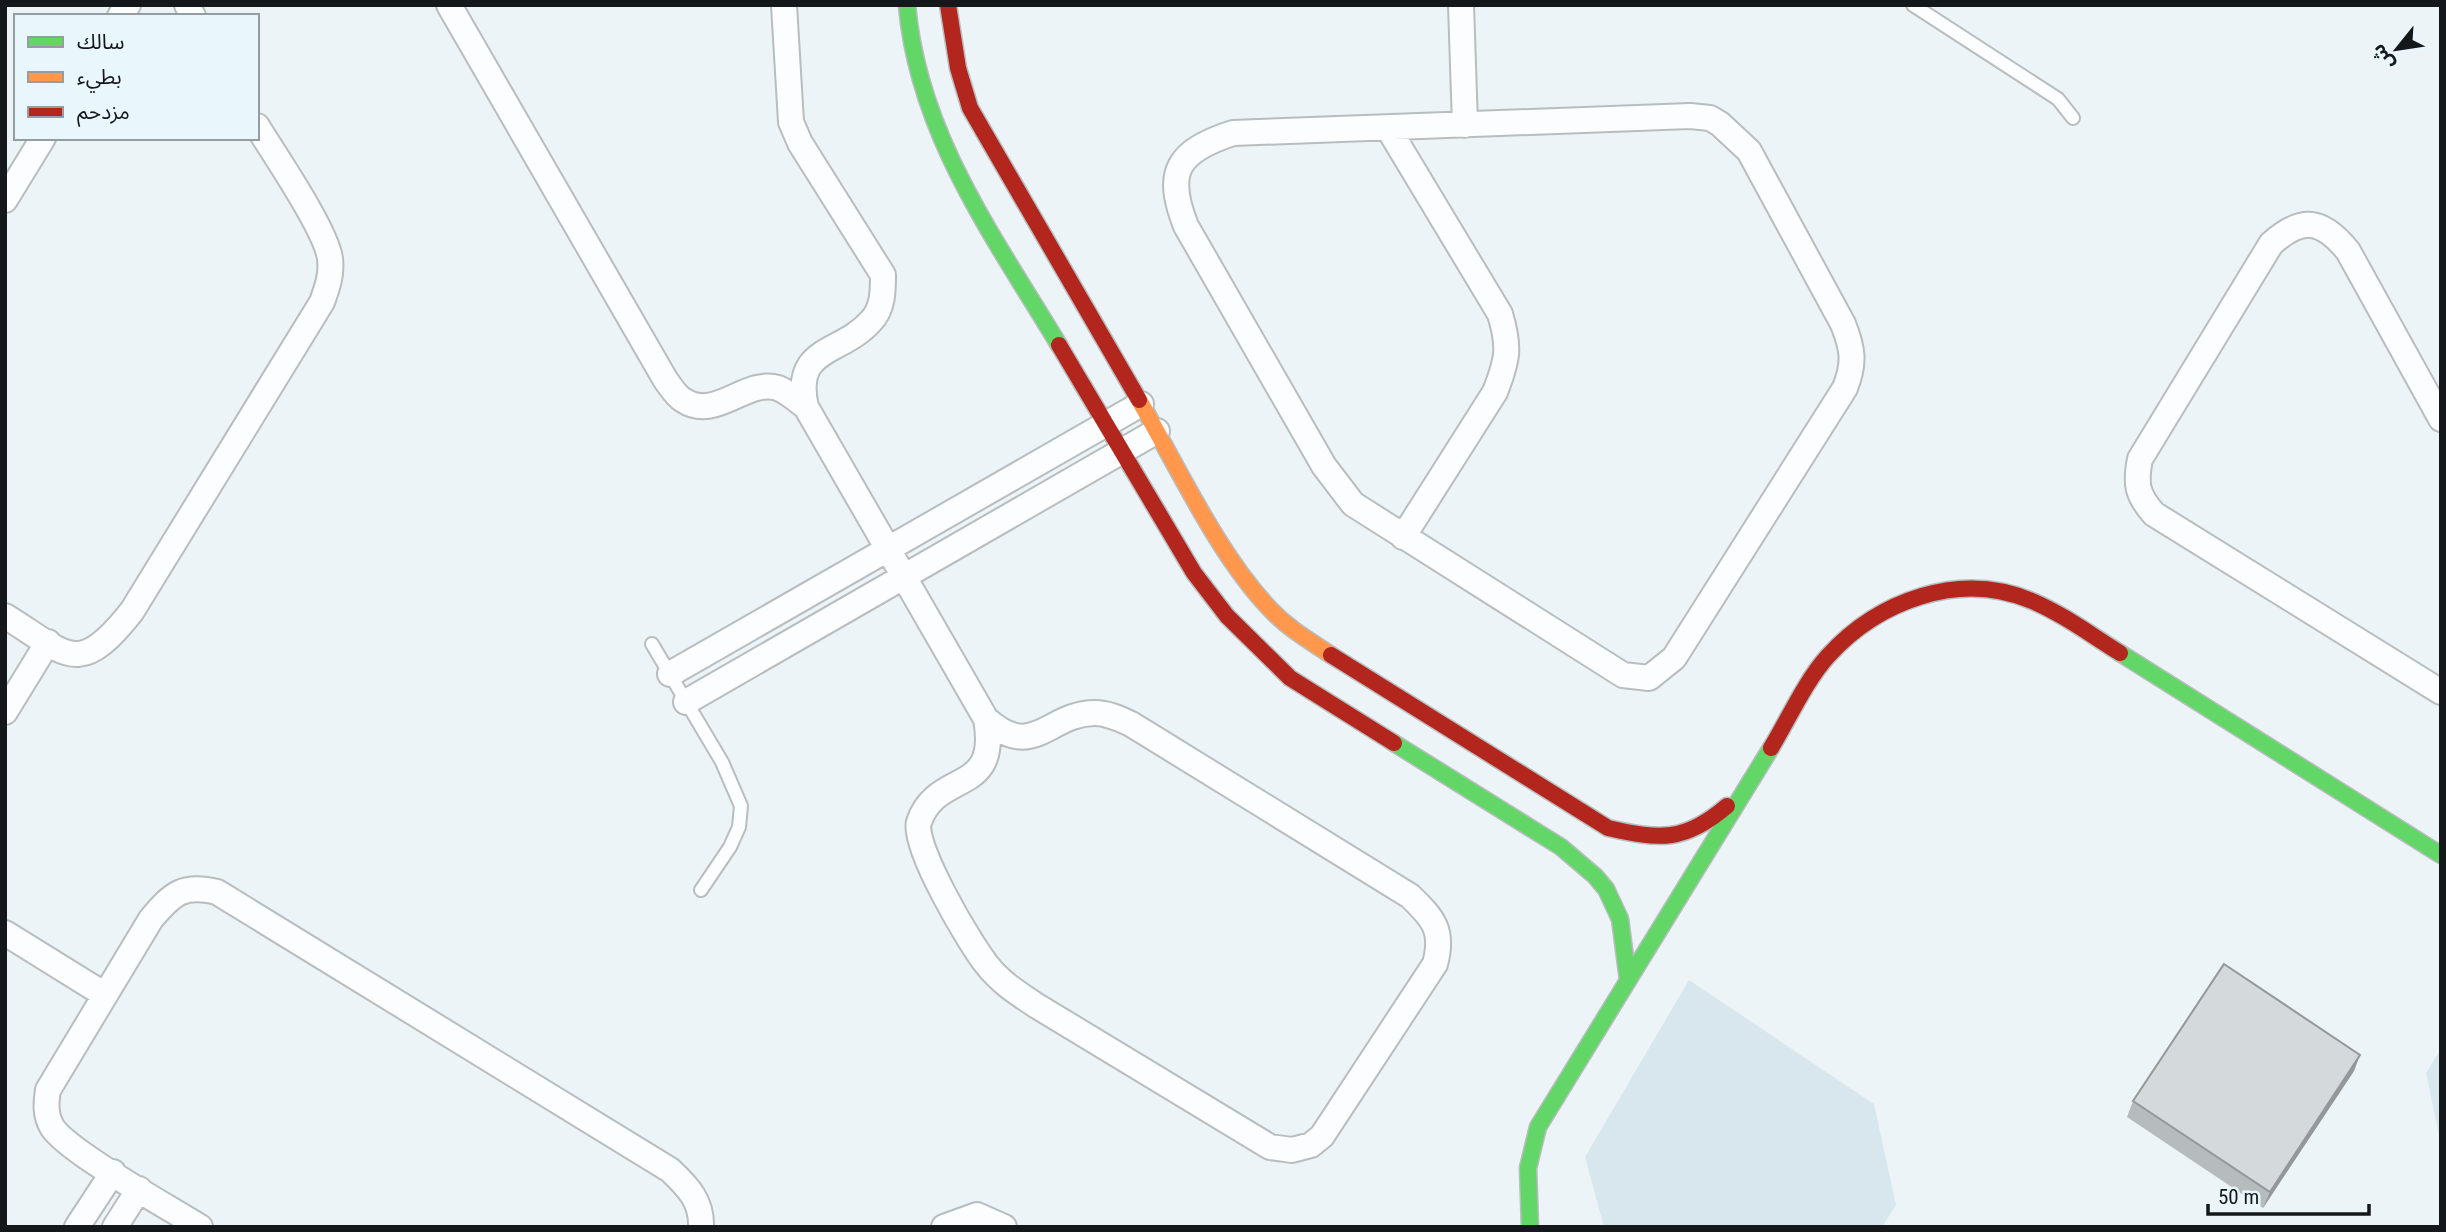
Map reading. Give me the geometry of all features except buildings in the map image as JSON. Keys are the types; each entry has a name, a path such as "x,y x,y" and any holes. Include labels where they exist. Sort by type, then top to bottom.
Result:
{"street":[{"path":"449,5 665,379 683,400 702,407 725,402 756,387 777,388 806,407"},
{"path":"784,5 791,122 800,143 883,275 883,294 871,322 813,360 804,373 802,391 806,407 986,719 1000,732 1031,738 1076,716 1095,713 1115,716 1410,896 1437,927 1440,946 1435,964 1322,1136 1311,1145 1292,1150 1270,1147 1037,1006 1007,986 986,964 928,864 918,840 918,825 925,809 936,797 977,772 986,758 990,743 986,719"},
{"path":"907,5 910,44 931,122 958,176 1194,573 1224,616 1254,650 1350,718 1561,847 1593,871 1618,907 1625,937 1628,980"},
{"path":"948,5 958,68 970,108 1230,557 1270,609 1295,632 1608,828 1659,838 1679,836 1706,826 1742,792"},
{"path":"1461,5 1465,125"},
{"path":"1690,116 1710,118 1749,151 1843,324 1852,347 1853,367 1845,388 1674,658 1648,678 1623,676 1353,504 1324,466 1186,226 1175,198 1175,180 1183,162 1195,150 1233,133 1465,125 1690,116"},
{"path":"5,616 69,656 84,654 115,633 132,611 322,302 330,275 330,257 321,235 259,128"},
{"path":"1388,128 1500,314 1508,343 1505,366 1495,392 1403,537"},
{"path":"5,200 42,140"},
{"path":"2441,419 2348,251 2334,234 2322,226 2294,227 2271,244 2140,459 2136,478 2139,497 2154,514 2441,692"},
{"path":"670,674 1141,404"},
{"path":"686,702 1157,431"},
{"path":"1530,1227 1527,1211 1528,1168 1538,1127 1826,658 1867,620 1906,601 1949,591 1988,590 2027,599 2076,625 2441,855"},
{"path":"5,712 48,642"},
{"path":"200,1227 72,1145 52,1127 45,1107 48,1090 151,919 170,897 193,889 218,892 670,1170 694,1195 701,1209 701,1227"},
{"path":"5,933 105,995"},
{"path":"77,1227 113,1171"},
{"path":"114,1227 139,1189"},
{"path":"944,1227 976,1215 1004,1227"}],"lane":[{"path":"1913,5 2058,99 2073,118"},
{"path":"652,644 733,783 741,806 739,827 730,847 701,890"}],"shaded area":[{"path":"1689,980 1874,1104 1896,1205 1882,1227 1604,1227 1585,1157"},
{"path":"2441,1049 2441,1145 2426,1073"}],"traffic: fast":[{"path":"907,5 914,52 926,97 943,141 985,224 1059,345"},
{"path":"2120,653 2441,855"},
{"path":"1394,743 1561,847 1595,876 1606,889 1620,919 1628,980"},
{"path":"1530,1227 1528,1168 1538,1127 1771,748"}],"traffic: slow":[{"path":"1139,400 1216,537 1252,588 1285,623 1331,655"}],"traffic: jam":[{"path":"948,5 958,68 970,108 1139,400"},
{"path":"1059,345 1194,573 1227,616 1290,678 1394,743"},
{"path":"1771,748 1805,688 1828,656 1871,620 1895,606 1921,596 1949,590 2004,592 2055,612 2120,653"},
{"path":"1331,655 1608,828 1643,835 1671,835 1698,826 1727,806"}]}
